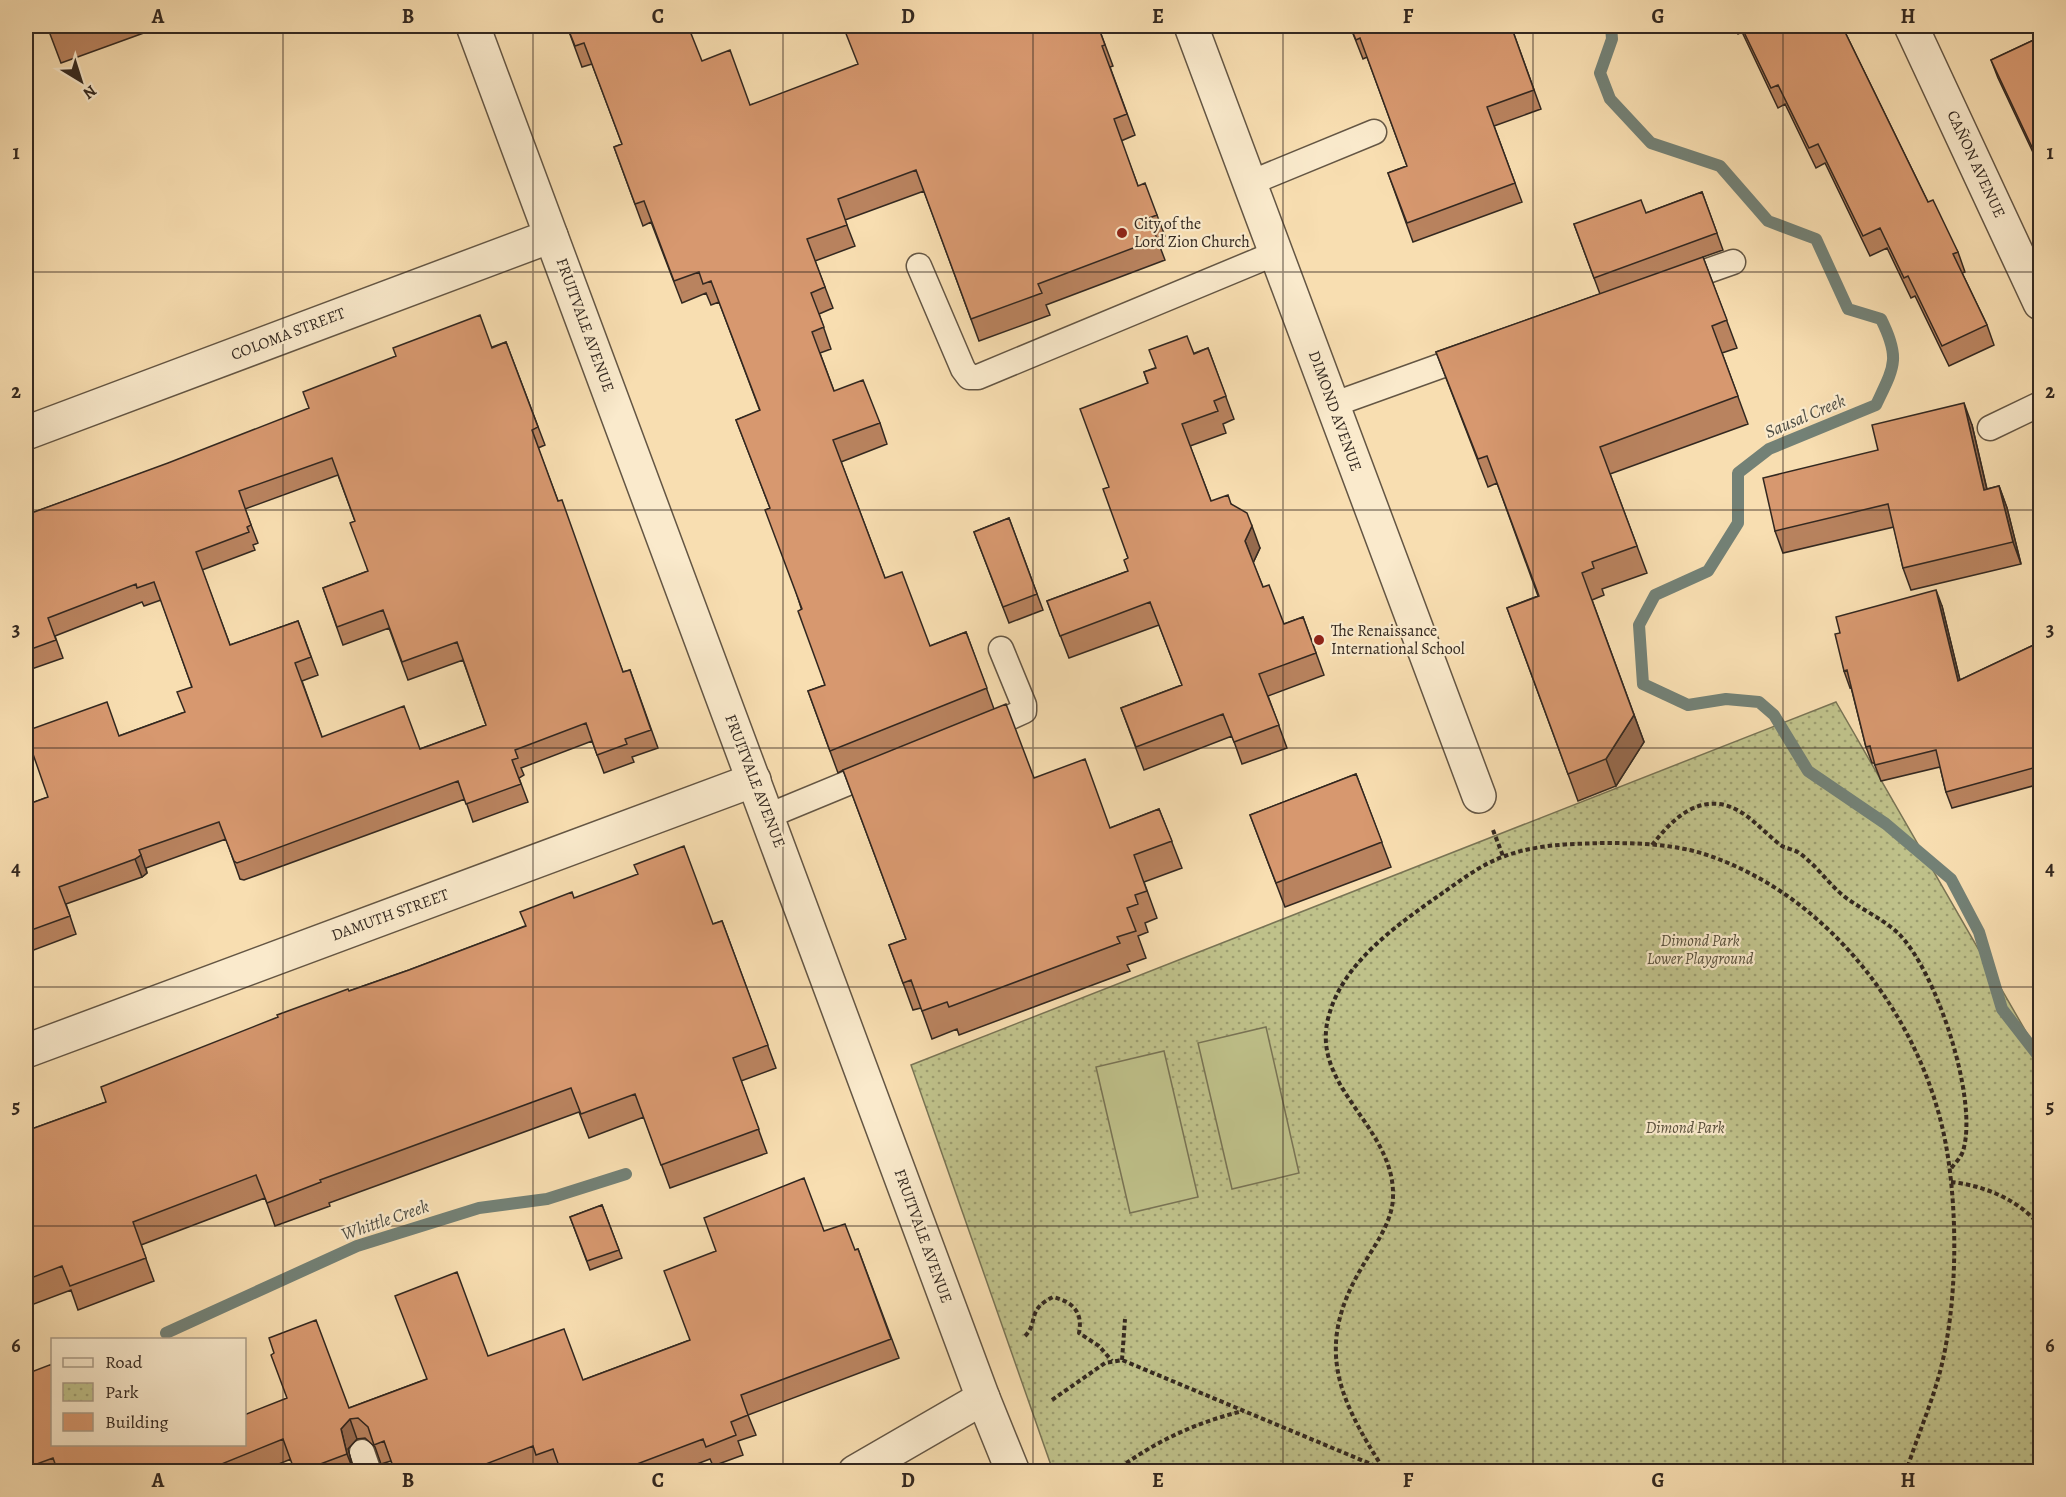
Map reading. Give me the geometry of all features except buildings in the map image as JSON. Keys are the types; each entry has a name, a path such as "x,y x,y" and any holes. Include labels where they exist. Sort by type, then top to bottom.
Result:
{"street":[{"name":"FRUITVALE AVENUE","path":"473,26 983,1398 1013,1472"},
{"name":"DIMOND AVENUE","path":"1191,26 1479,796"},
{"name":"CAÑON AVENUE","path":"1911,26 2040,303"},
{"name":"COLOMA STREET","path":"26,433 551,236"},
{"name":"DAMUTH STREET","path":"26,1051 754,780"},
{"path":"855,1472 983,1398"}],"lane":[{"path":"1250,183 1374,132"},
{"path":"919,266 963,369 969,377 978,377 1276,253"},
{"path":"1655,290 1733,262"},
{"path":"1332,405 1488,349"},
{"path":"1990,428 2040,404"},
{"path":"961,738 1017,716 1024,711 1024,705 1001,649"},
{"path":"768,816 895,764"}],"path":[{"path":"1651,845 1678,816 1696,806 1718,804 1735,808 1783,847 1798,852 1838,892 1898,933 1911,950 1948,1026 1961,1078 1967,1117 1963,1152 1950,1170"},
{"path":"1383,1468 1340,1389 1336,1327 1345,1298 1380,1239 1393,1202 1390,1166 1375,1136 1334,1077 1328,1063 1328,1017 1339,992 1373,946 1402,921 1468,876 1503,856 1550,844 1651,845 1701,853 1743,869 1780,891 1819,923 1868,972 1900,1017 1912,1042 1940,1119 1951,1182 1952,1295 1942,1362 1906,1472"},
{"path":"1951,1182 1973,1185 2008,1198 2028,1212 2040,1226"},
{"path":"1025,1336 1030,1332 1037,1308 1044,1302 1053,1297 1067,1300 1075,1306 1080,1316 1080,1333 1099,1346 1112,1361"},
{"path":"1122,1360 1125,1320"},
{"path":"1052,1400 1081,1378 1112,1361 1122,1360 1390,1472"},
{"path":"1114,1472 1140,1452 1178,1432 1210,1419 1243,1411"}],"green space":[{"name":"Dimond Park","path":"1836,702 2040,1056 2040,1471 1053,1471 911,1065"},
{"path":"1266,1027 1299,1173 1232,1189 1198,1043"},
{"path":"1164,1051 1198,1197 1130,1213 1096,1067"}],"waterway":[{"name":"Sausal Creek","path":"1611,26 1612,39 1600,73 1610,99 1651,143 1720,166 1768,221 1816,239 1848,309 1881,319 1893,354 1891,372 1876,405 1769,449 1738,473 1738,523 1708,571 1655,595 1639,625 1643,684 1688,705 1726,699 1759,702 1774,715 1808,771 1886,824 1951,879 1979,932 2002,1009 2040,1058"},
{"name":"Whittle Creek","path":"166,1333 357,1246 479,1208 547,1199 626,1174"}],"place":[{"name":"City of the Lord Zion Church","path":"1122,233"},
{"name":"The Renaissance International School","path":"1319,640"}],"park label":[{"name":"Dimond Park Lower Playground","path":"1700,950"}]}
